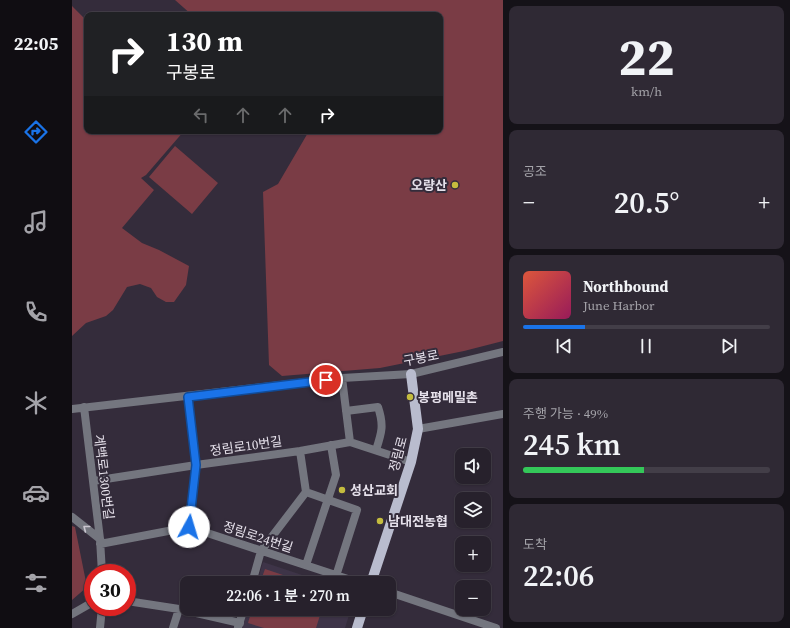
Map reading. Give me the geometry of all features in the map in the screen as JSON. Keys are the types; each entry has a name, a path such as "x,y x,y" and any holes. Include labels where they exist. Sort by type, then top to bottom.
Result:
{"main road":[{"name":"정림로","path":"373,576 411,462 418,429 411,374"},
{"path":"357,628 361,616"}],"street":[{"name":"구봉로","path":"72,409 188,397 342,378 411,374 503,352"},
{"path":"342,378 350,442"},
{"path":"188,397 196,465 189,527"},
{"name":"계백로1300번길","path":"84,407 101,564"},
{"path":"346,411 378,407 382,421 380,439 376,450"},
{"path":"418,429 503,414"},
{"name":"정림로10번길","path":"93,481 300,451 350,442 411,462"},
{"path":"306,565 336,475 331,445"},
{"path":"254,576 261,551 306,492 300,451"},
{"path":"306,492 357,510 336,576"},
{"path":"72,517 100,542"},
{"name":"정림로24번길","path":"100,542 189,527 336,576"},
{"path":"396,594 496,628"},
{"path":"136,602 179,609 239,625"},
{"path":"72,614 84,607"},
{"path":"173,628 179,609"},
{"path":"100,628 101,616"}],"shaded area":[{"path":"175,0 503,0 503,341 464,351 380,368 282,376 269,365 263,192 278,184 307,134 443,134 443,12 189,12"},
{"path":"72,6 84,18 84,134 181,134 146,175 141,178 154,190 122,228 142,243 189,266 186,285 174,302 166,302 157,297 151,288 140,284 127,287 113,310 106,316 86,323 72,336"},
{"path":"175,146 218,183 192,214 149,177"},
{"path":"72,526 75,527 84,572 84,590 72,600"},
{"path":"263,562 305,576 259,576"},
{"path":"265,569 286,576 262,576"},
{"path":"246,616 349,616 345,628 242,628"},
{"path":"250,616 320,616 316,628 264,628 248,623"}],"place":[{"name":"오량산","path":"455,185"},
{"name":"봉평메밀촌","path":"410,397"},
{"name":"성산교회","path":"342,490"},
{"name":"남대전농협","path":"380,521"}],"route":[{"path":"189,527 196,465 188,397 326,380"}]}
